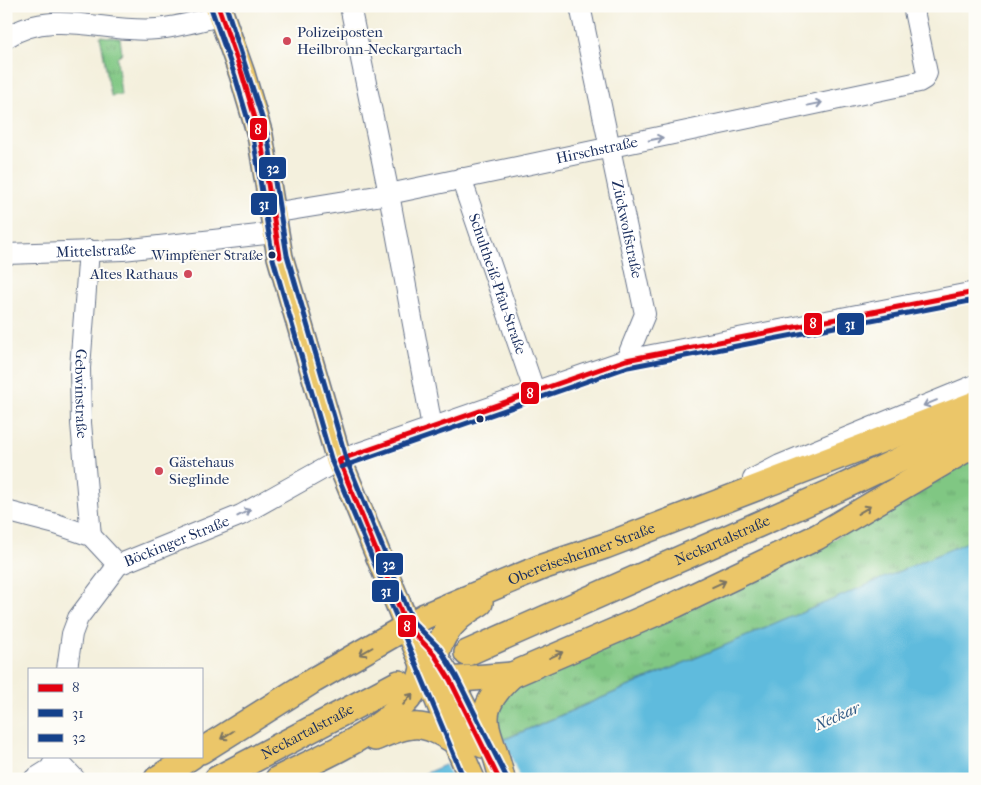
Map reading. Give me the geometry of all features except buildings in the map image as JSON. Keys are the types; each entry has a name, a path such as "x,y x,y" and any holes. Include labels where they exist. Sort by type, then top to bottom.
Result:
{"main road":[{"path":"220,11 242,74 260,136 274,223 289,292 339,460 427,657 500,779"},
{"path":"676,518 975,404"},
{"name":"Neckartalstraße","path":"467,653 827,494 975,424"},
{"path":"472,779 473,734 489,702 500,686 512,675 675,605 817,537 975,444"},
{"name":"Obereisesheimer Straße","path":"202,751 427,657 480,592 676,518"},
{"path":"278,779 365,733 397,712 415,691 427,657 463,613 479,603 605,546"},
{"path":"427,657 512,675"},
{"name":"Neckartalstraße","path":"217,779 399,684"},
{"path":"284,779 391,731 412,725 473,734"},
{"path":"157,779 189,758"}],"street":[{"path":"350,6 389,194 432,427"},
{"name":"Zückwolfstraße","path":"580,6 645,314 626,360"},
{"name":"Hirschstraße","path":"274,223 461,178 609,149 922,81 927,73 913,6"},
{"path":"6,38 18,30 62,22 124,29 157,29 220,11"},
{"name":"Schultheiß-Pfau-Straße","path":"461,178 534,390"},
{"name":"Mittelstraße","path":"6,254 123,250 274,223"},
{"name":"Gebwinstraße","path":"89,250 80,368 81,423 91,536"},
{"path":"339,460 534,390 626,360 975,292"},
{"name":"Obereisesheimer Straße","path":"676,518 780,465 975,385"},
{"name":"Böckinger Straße","path":"66,668 72,634 78,618 118,565 241,515 339,460"},
{"path":"6,511 56,524 91,536 118,565"},
{"path":"34,779 50,770 57,758 75,779"},
{"path":"146,779 188,758"}],"green space":[{"path":"100,36 120,38 122,53 117,58 121,95 111,96"},
{"path":"975,458 975,539 476,751 455,709 818,548"}],"water":[{"name":"Neckar","path":"975,539 974,779 412,779"}],"pier":[{"path":"503,737 520,779 453,779 444,762"}],"transit line":[{"name":"8","path":"218,6 242,74 260,135 280,257"},
{"name":"32","path":"226,6 267,133 287,255 346,458 413,622 440,649 456,676 506,776"},
{"name":"31","path":"211,8 235,76 253,137 273,259 332,462 464,779"},
{"name":"8","path":"339,460 626,360 975,292"},
{"name":"31","path":"341,467 628,367 975,300"},
{"name":"8","path":"339,460 407,626 434,654 450,680 499,779"}],"place":[{"name":"Polizeiposten Heilbronn-Neckargartach","path":"287,41"},
{"name":"Wimpfener Straße","path":"272,255"},
{"name":"Altes Rathaus","path":"188,274"},
{"name":"Gästehaus Sieglinde","path":"159,471"}]}
